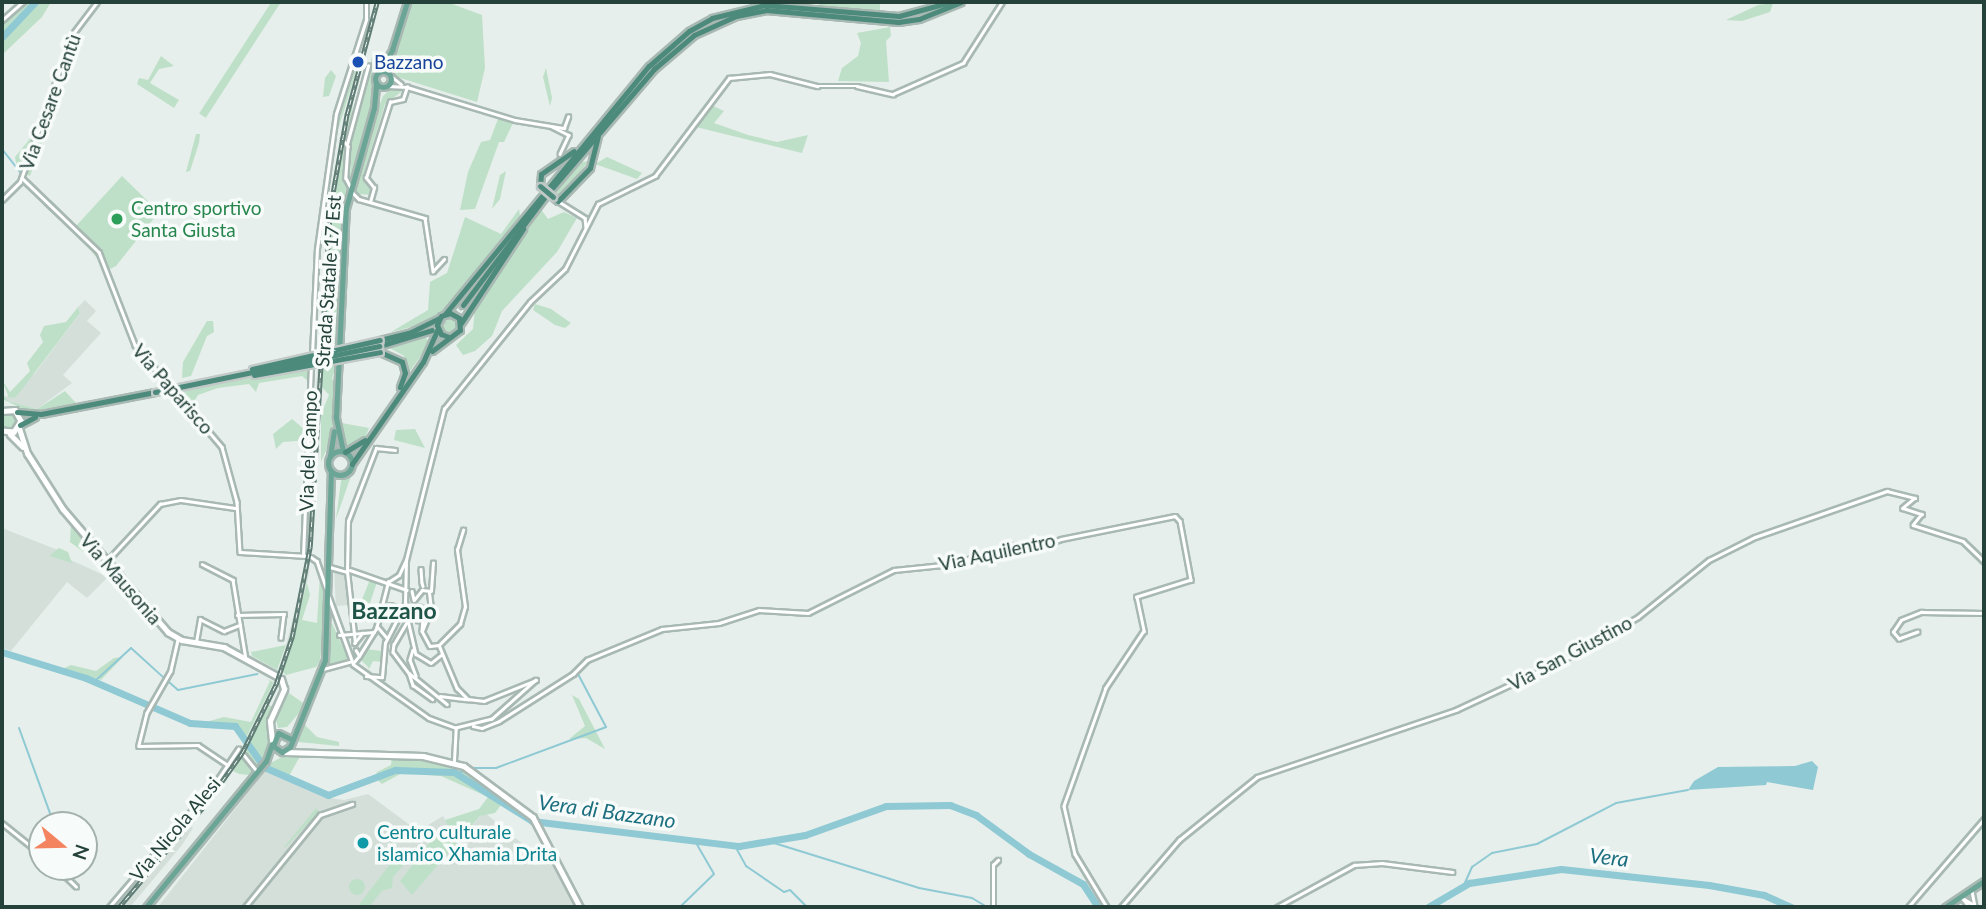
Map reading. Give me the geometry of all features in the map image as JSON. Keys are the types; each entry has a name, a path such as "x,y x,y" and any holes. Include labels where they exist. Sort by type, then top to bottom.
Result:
{"highway":[{"path":"352,464 423,362 449,337 458,333 461,323 548,194 558,174 668,47 712,18 765,5 899,16 951,2"},
{"path":"463,305 566,172 673,50 715,23 766,10 898,22 919,19 961,2"},
{"path":"423,362 442,316 548,194 585,174 603,129"},
{"path":"548,194 538,178 552,164 582,146"},
{"path":"566,172 583,158 591,162"},
{"path":"552,164 559,164 558,174"},
{"path":"380,346 442,316 455,314 461,323"},
{"path":"17,412 41,414 155,392 380,346 435,330 449,337"},
{"path":"366,439 405,376 398,357 380,346"},
{"path":"19,426 41,414"},
{"path":"344,451 366,439 377,427"}],"main road":[{"path":"392,50 379,72 390,76 392,50 407,2"},
{"name":"Strada Statale 17 Est","path":"330,456 336,417 345,220 350,184 374,108 379,72"},
{"name":"Strada Statale 17 Est","path":"374,108 390,76"},
{"path":"376,83 387,86"},
{"path":"2,404 17,412"},
{"path":"2,411 10,409"},
{"name":"Via Mausonia","path":"17,412 28,454"},
{"name":"Strada Statale 17 Est","path":"336,417 344,451"},
{"name":"Via Mausonia","path":"19,426 4,432 28,454 105,563 178,639 218,645 279,677 284,690 270,727"},
{"path":"284,752 292,740 323,669 329,599 330,456 344,451 352,464 336,487 331,532"},
{"path":"331,471 342,475"},
{"path":"146,907 265,762 272,743 280,732 301,716"},
{"path":"270,727 310,750"},
{"path":"270,727 272,743 284,752"},
{"path":"265,762 284,752 310,750 454,761 498,788 536,821 580,907"},
{"path":"1945,907 1984,881"}],"street":[{"path":"2,20 23,2"},
{"name":"Via Cesare Cantù","path":"2,200 22,178 72,35 97,2"},
{"path":"347,144 340,139 337,111 363,31 366,2"},
{"path":"323,669 352,662 374,632 388,582 399,575 406,561 446,406 530,302 565,269 604,199 655,176 729,78 770,74 817,86 857,86 892,94 963,63 1002,2"},
{"path":"359,199 346,178 347,144 368,66"},
{"path":"390,76 407,87"},
{"path":"387,86 407,87 500,116 551,126 566,127 568,117"},
{"path":"370,202 374,187 366,178 370,162 390,101 403,99 407,87"},
{"path":"551,126 569,135 560,153"},
{"name":"Via del Campo","path":"307,556 315,271 340,139"},
{"name":"Via Paparisco","path":"22,178 99,252 135,345 222,447 237,508 242,553 307,556"},
{"path":"548,194 585,218 586,227"},
{"path":"345,220 350,203 359,199 425,218 433,271 444,259"},
{"path":"359,656 353,633 347,525 376,447 395,450"},
{"name":"Via San Giustino","path":"1121,907 1179,840 1256,777 1456,710 1563,660 1638,617 1709,560 1755,537 1886,491 1915,498 1903,508 1922,514 1913,525 1963,541 1984,561"},
{"path":"105,563 160,504 181,500 237,508"},
{"name":"Via Aquilentro","path":"474,726 485,727 499,721 573,674 587,660 662,629 719,623 759,610 808,613 894,570 952,564 1015,545 1043,547 1060,539 1175,516 1181,521 1191,580 1138,595 1144,631 1106,688 1064,804 1075,854 1107,907"},
{"path":"411,606 424,609 422,632 430,645 439,645 460,624 465,607 457,550 463,530"},
{"path":"307,556 321,572 339,635 352,662 366,676 429,718 456,728 474,726 504,711 536,680 484,701 439,696"},
{"path":"366,676 382,677 387,638 405,602 406,561"},
{"path":"422,632 430,611 429,592 433,563"},
{"path":"202,564 233,579 246,659"},
{"path":"330,567 388,582 407,590"},
{"path":"408,611 422,586 421,569"},
{"path":"422,586 429,592"},
{"path":"412,591 413,600"},
{"path":"405,602 413,650 410,660 416,676"},
{"path":"392,616 400,608 390,604 392,616 397,619"},
{"path":"408,621 419,621 419,607"},
{"path":"1919,632 1899,639 1893,632 1901,620 1921,612 1984,613"},
{"path":"237,615 284,614 281,638"},
{"path":"196,642 200,619 224,631 240,625"},
{"path":"378,623 385,621"},
{"path":"408,621 394,644 393,652 409,673 414,685 432,699"},
{"path":"378,623 394,644"},
{"path":"328,624 336,624"},
{"path":"339,635 374,632"},
{"path":"411,632 422,632"},
{"path":"356,644 363,633"},
{"path":"178,639 170,674 147,713 139,746 198,745 228,765"},
{"path":"439,645 466,699"},
{"path":"413,650 431,663 442,654"},
{"path":"409,673 416,676 447,704"},
{"path":"454,761 456,728"},
{"name":"Via Nicola Alesi","path":"108,907 228,765 238,749"},
{"path":"244,755 258,771"},
{"path":"245,907 320,815 352,804"},
{"path":"1909,907 1984,819"},
{"path":"2,822 28,843"},
{"path":"993,907 993,865 998,860"},
{"path":"1277,907 1354,865 1382,863 1452,872"},
{"path":"71,881 76,886"},
{"path":"1972,890 1972,906"},
{"path":"1961,897 1972,906"},
{"path":"1951,903 1972,906"}],"shaded area":[{"path":"375,2 380,2 350,114 332,209 309,574 288,659 251,741 247,739 279,673 304,574 328,208 345,113"},
{"path":"85,300 96,311 87,321 101,333 63,375 72,383 37,409 8,401 5,398 35,373 80,313 78,307"},
{"path":"2,528 63,552 62,556 108,577 87,598 67,582 11,651 2,648"},
{"path":"334,570 346,577 349,605 336,606"},
{"path":"265,771 324,797 344,800 368,794 418,831 443,816 450,828 411,895 484,812 542,860 552,862 575,907 158,907"},
{"path":"186,822 193,828 182,845 130,907 110,907"}],"green space":[{"path":"20,2 51,2 42,17 2,55 2,16"},
{"path":"271,2 281,2 206,118 199,113"},
{"path":"410,2 447,2 482,15 485,68 477,102 394,76 394,53"},
{"path":"821,2 880,2 880,15 817,7"},
{"path":"1773,3 1770,12 1742,21 1726,20 1758,5"},
{"path":"890,27 891,36 886,41 889,82 838,81 842,68 858,56 861,43 857,33"},
{"path":"358,51 362,53 337,133 338,108"},
{"path":"161,56 174,66 159,69 150,83 179,100 174,108 137,84 139,78 148,80"},
{"path":"372,57 385,59 373,76 376,94 350,180 351,145"},
{"path":"546,68 552,98 550,106 543,77"},
{"path":"331,70 336,76 329,96 323,97 325,78"},
{"path":"393,87 405,89 385,104 364,173 365,181 372,187 371,195 359,194 354,188 374,120 383,96"},
{"path":"353,99 338,343 323,346 332,209"},
{"path":"711,105 724,111 714,123 748,135 777,142 808,135 802,153 696,127"},
{"path":"498,119 513,123 504,142 499,142 475,209 460,210 468,172 481,142 490,140"},
{"path":"38,129 44,137 30,176 17,168 15,157"},
{"path":"196,134 200,134 199,143 190,171 186,172"},
{"path":"607,157 642,173 637,179 595,164"},
{"path":"589,161 565,191 557,196 553,193 581,162"},
{"path":"506,171 500,199 492,209 500,175"},
{"name":"Centro sportivo Santa Giusta","path":"122,176 159,212 116,266 106,271 88,246 43,205 51,200 76,226"},
{"path":"540,208 548,219 564,212 577,218 557,252 502,311 492,336 475,351 463,355 456,345 473,329 475,308"},
{"path":"519,209 520,216 450,307 420,325 391,332 428,310 430,282 447,273 465,217 501,234"},
{"path":"535,304 551,309 571,323 565,328 555,325 533,310"},
{"path":"78,307 80,313 16,397 9,398 2,380 10,392 30,371 27,363 43,342 40,335 44,326 66,322"},
{"path":"449,316 455,319 458,325 455,331 449,334 443,331 440,325 443,319"},
{"path":"207,321 213,321 214,332 207,336 191,376 182,378 183,362"},
{"path":"425,337 430,343 408,374 404,356 388,347"},
{"path":"337,361 332,379 336,384 333,435 321,462 321,414 329,395 321,386 322,365"},
{"path":"311,367 309,382 302,376 259,383 256,392 249,384 218,388 198,395 192,405 179,391"},
{"path":"65,391 76,403 30,412 2,399 2,392 8,401 37,409"},
{"path":"9,412 15,415 18,421 15,427 9,430 3,427 0,421 3,415"},
{"path":"292,419 310,434 308,440 283,442 276,449 273,434"},
{"path":"342,423 369,428 364,440 346,446"},
{"path":"415,429 425,448 394,440 396,430"},
{"path":"368,445 350,479 336,519 341,481"},
{"path":"71,524 94,554 86,554 70,542"},
{"path":"59,548 68,552 72,563 49,556"},
{"path":"320,575 326,600 320,661 316,667 286,675 283,672 307,583 310,595 302,620 317,623"},
{"path":"371,577 378,579 370,603 361,602"},
{"path":"332,623 349,661 327,668 330,626"},
{"path":"286,645 277,670 252,656 251,652"},
{"path":"366,649 382,651 382,662 373,661 367,673 369,668 362,661"},
{"path":"123,657 101,680 62,669 71,665 96,671 114,658"},
{"path":"267,679 274,682 246,738 240,738 238,728 206,722 224,717 251,722 270,681"},
{"path":"289,693 306,705 287,727 278,728 275,716"},
{"path":"572,695 579,699 605,749 586,738 569,739 585,726"},
{"path":"269,705 273,707 268,717 268,753 249,775 239,774 233,771"},
{"path":"304,724 317,737 339,742 339,746 299,742 298,734"},
{"path":"293,751 303,751 289,776 267,765"},
{"path":"392,756 430,758 462,766 507,797 495,813 480,816 412,895 400,881 434,837 449,828 445,820 479,809 488,797 441,776 402,773 382,784 375,778 377,772 391,765"},
{"path":"316,808 319,812 285,848 284,847"},
{"path":"407,853 408,860 393,877 392,888 382,891 369,907 357,907 394,859"},
{"path":"357,879 363,881 363,893 357,895 351,893 349,887 351,881"}],"water":[{"path":"1812,761 1818,767 1813,790 1767,782 1766,785 1688,790 1694,781 1718,767 1795,766"}],"waterway":[{"path":"2,37 35,2"},
{"path":"2,149 21,173"},
{"path":"94,682 131,648 163,677"},
{"name":"Vera di Bazzano","path":"2,652 86,678 190,723 235,726 264,767 328,795 395,770 454,772 532,821 739,846 805,835 886,806 950,805 976,815 1029,854 1083,884 1098,907"},
{"path":"169,682 178,690 257,674"},
{"path":"472,768 496,768 606,727 578,674"},
{"path":"19,728 49,811"},
{"path":"459,773 465,770"},
{"path":"1464,885 1472,867 1492,853 1537,844 1616,803 1688,790"},
{"path":"680,907 714,874 694,840"},
{"path":"774,843 919,888 972,898 987,907"},
{"path":"735,846 746,866 784,892 790,890 807,907"},
{"name":"Vera","path":"1428,907 1469,883 1561,869 1709,885 1764,895 1791,907"}],"tunnel":[{"path":"436,328 463,305"}],"railway":[{"path":"119,907 205,805 242,753 276,684 292,637 310,547 330,209 347,114 377,2"}],"place":[{"name":"Bazzano","path":"358,62"},
{"name":"Centro sportivo Santa Giusta","path":"117,219"},
{"name":"Centro culturale islamico Xhamia Drita","path":"363,843"}],"district":[{"name":"Bazzano","path":"394,610"}]}
